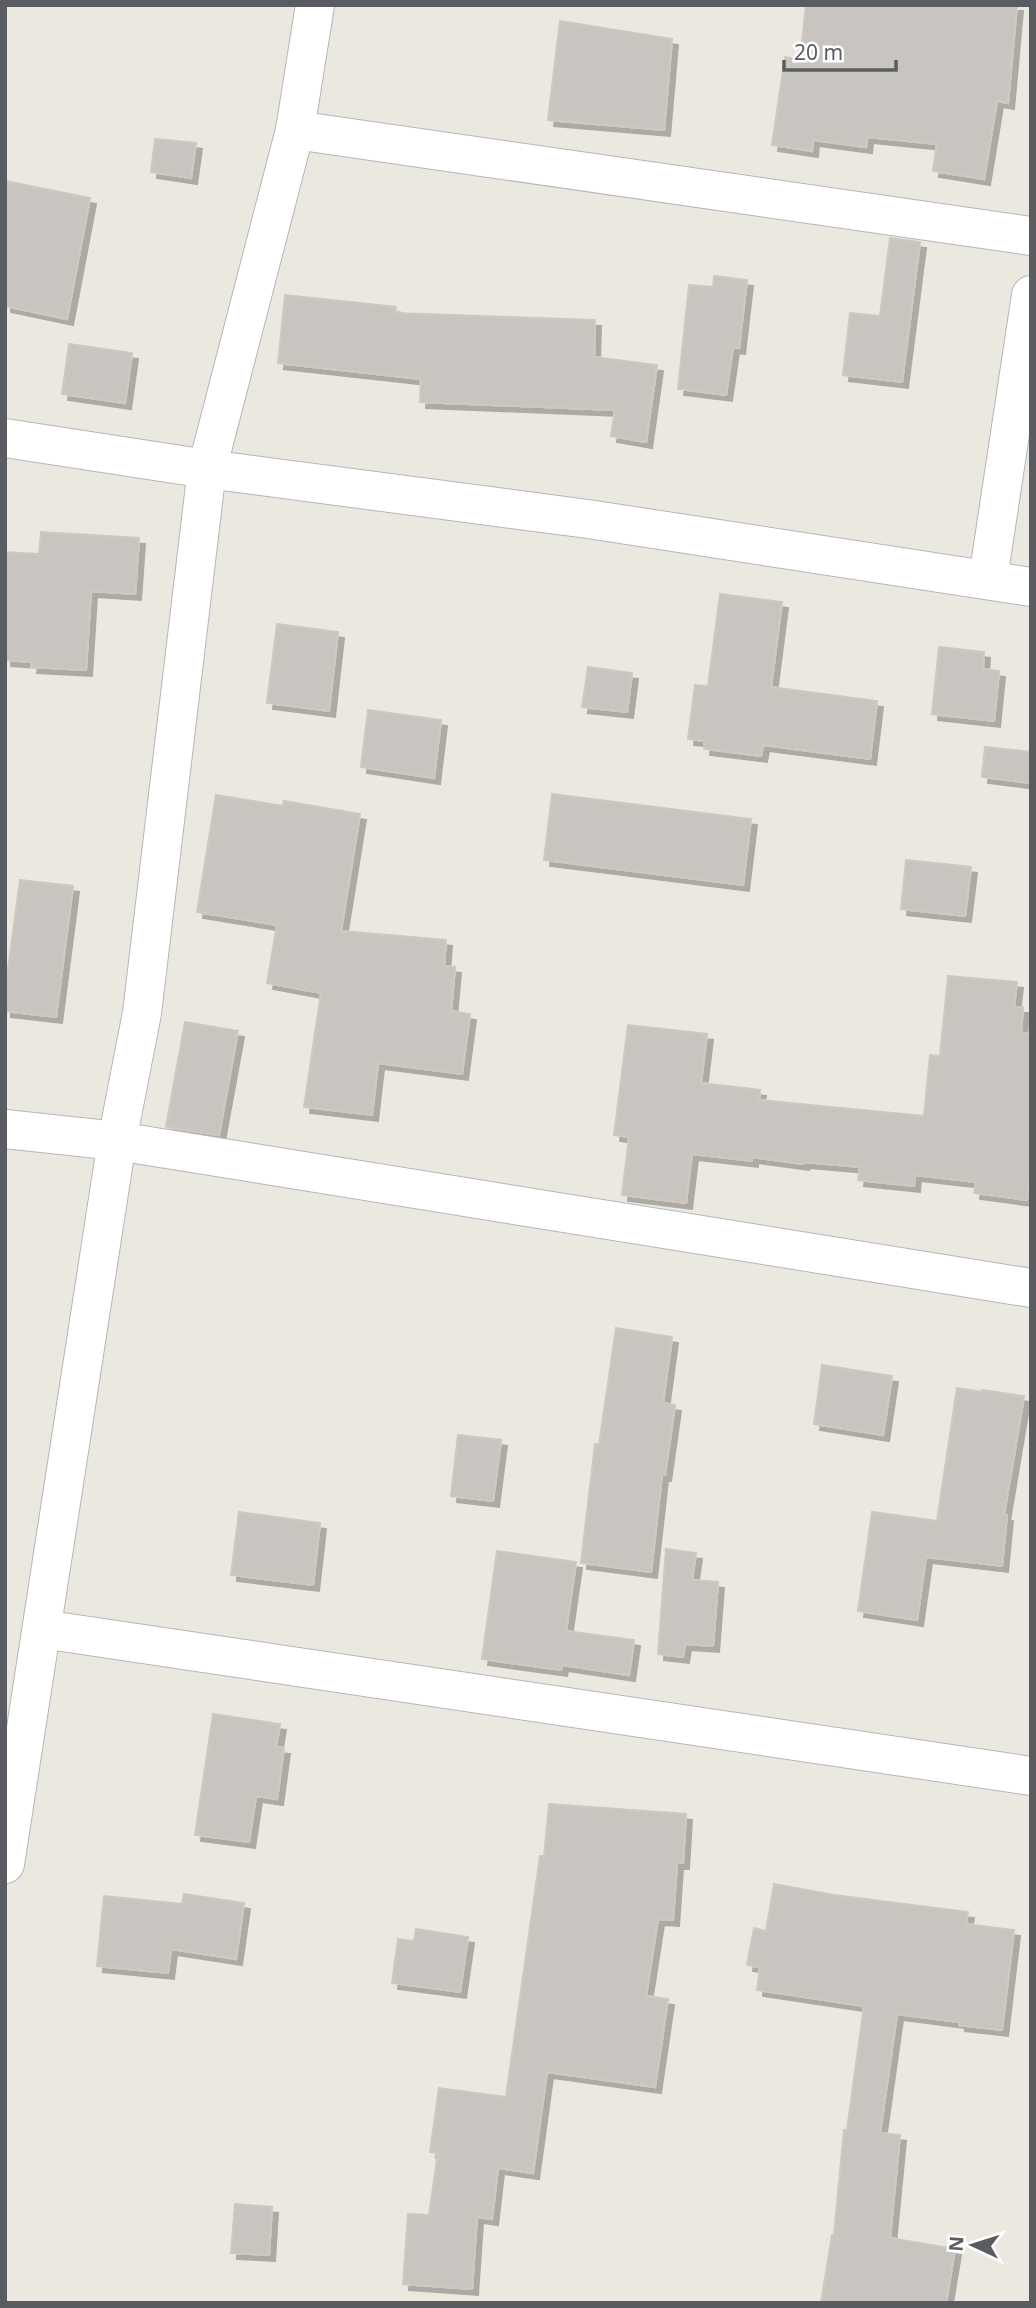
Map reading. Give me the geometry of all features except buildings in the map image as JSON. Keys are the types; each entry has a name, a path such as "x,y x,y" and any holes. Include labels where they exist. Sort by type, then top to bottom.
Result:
{"street":[{"path":"5,1864 117,1141 142,1013 207,469 295,130 315,5"},
{"path":"295,130 1031,236"},
{"path":"988,579 1031,295"},
{"path":"5,438 207,469 588,519 1031,587"},
{"path":"5,1129 117,1141 1031,1288"},
{"path":"42,1629 1031,1776"}]}
